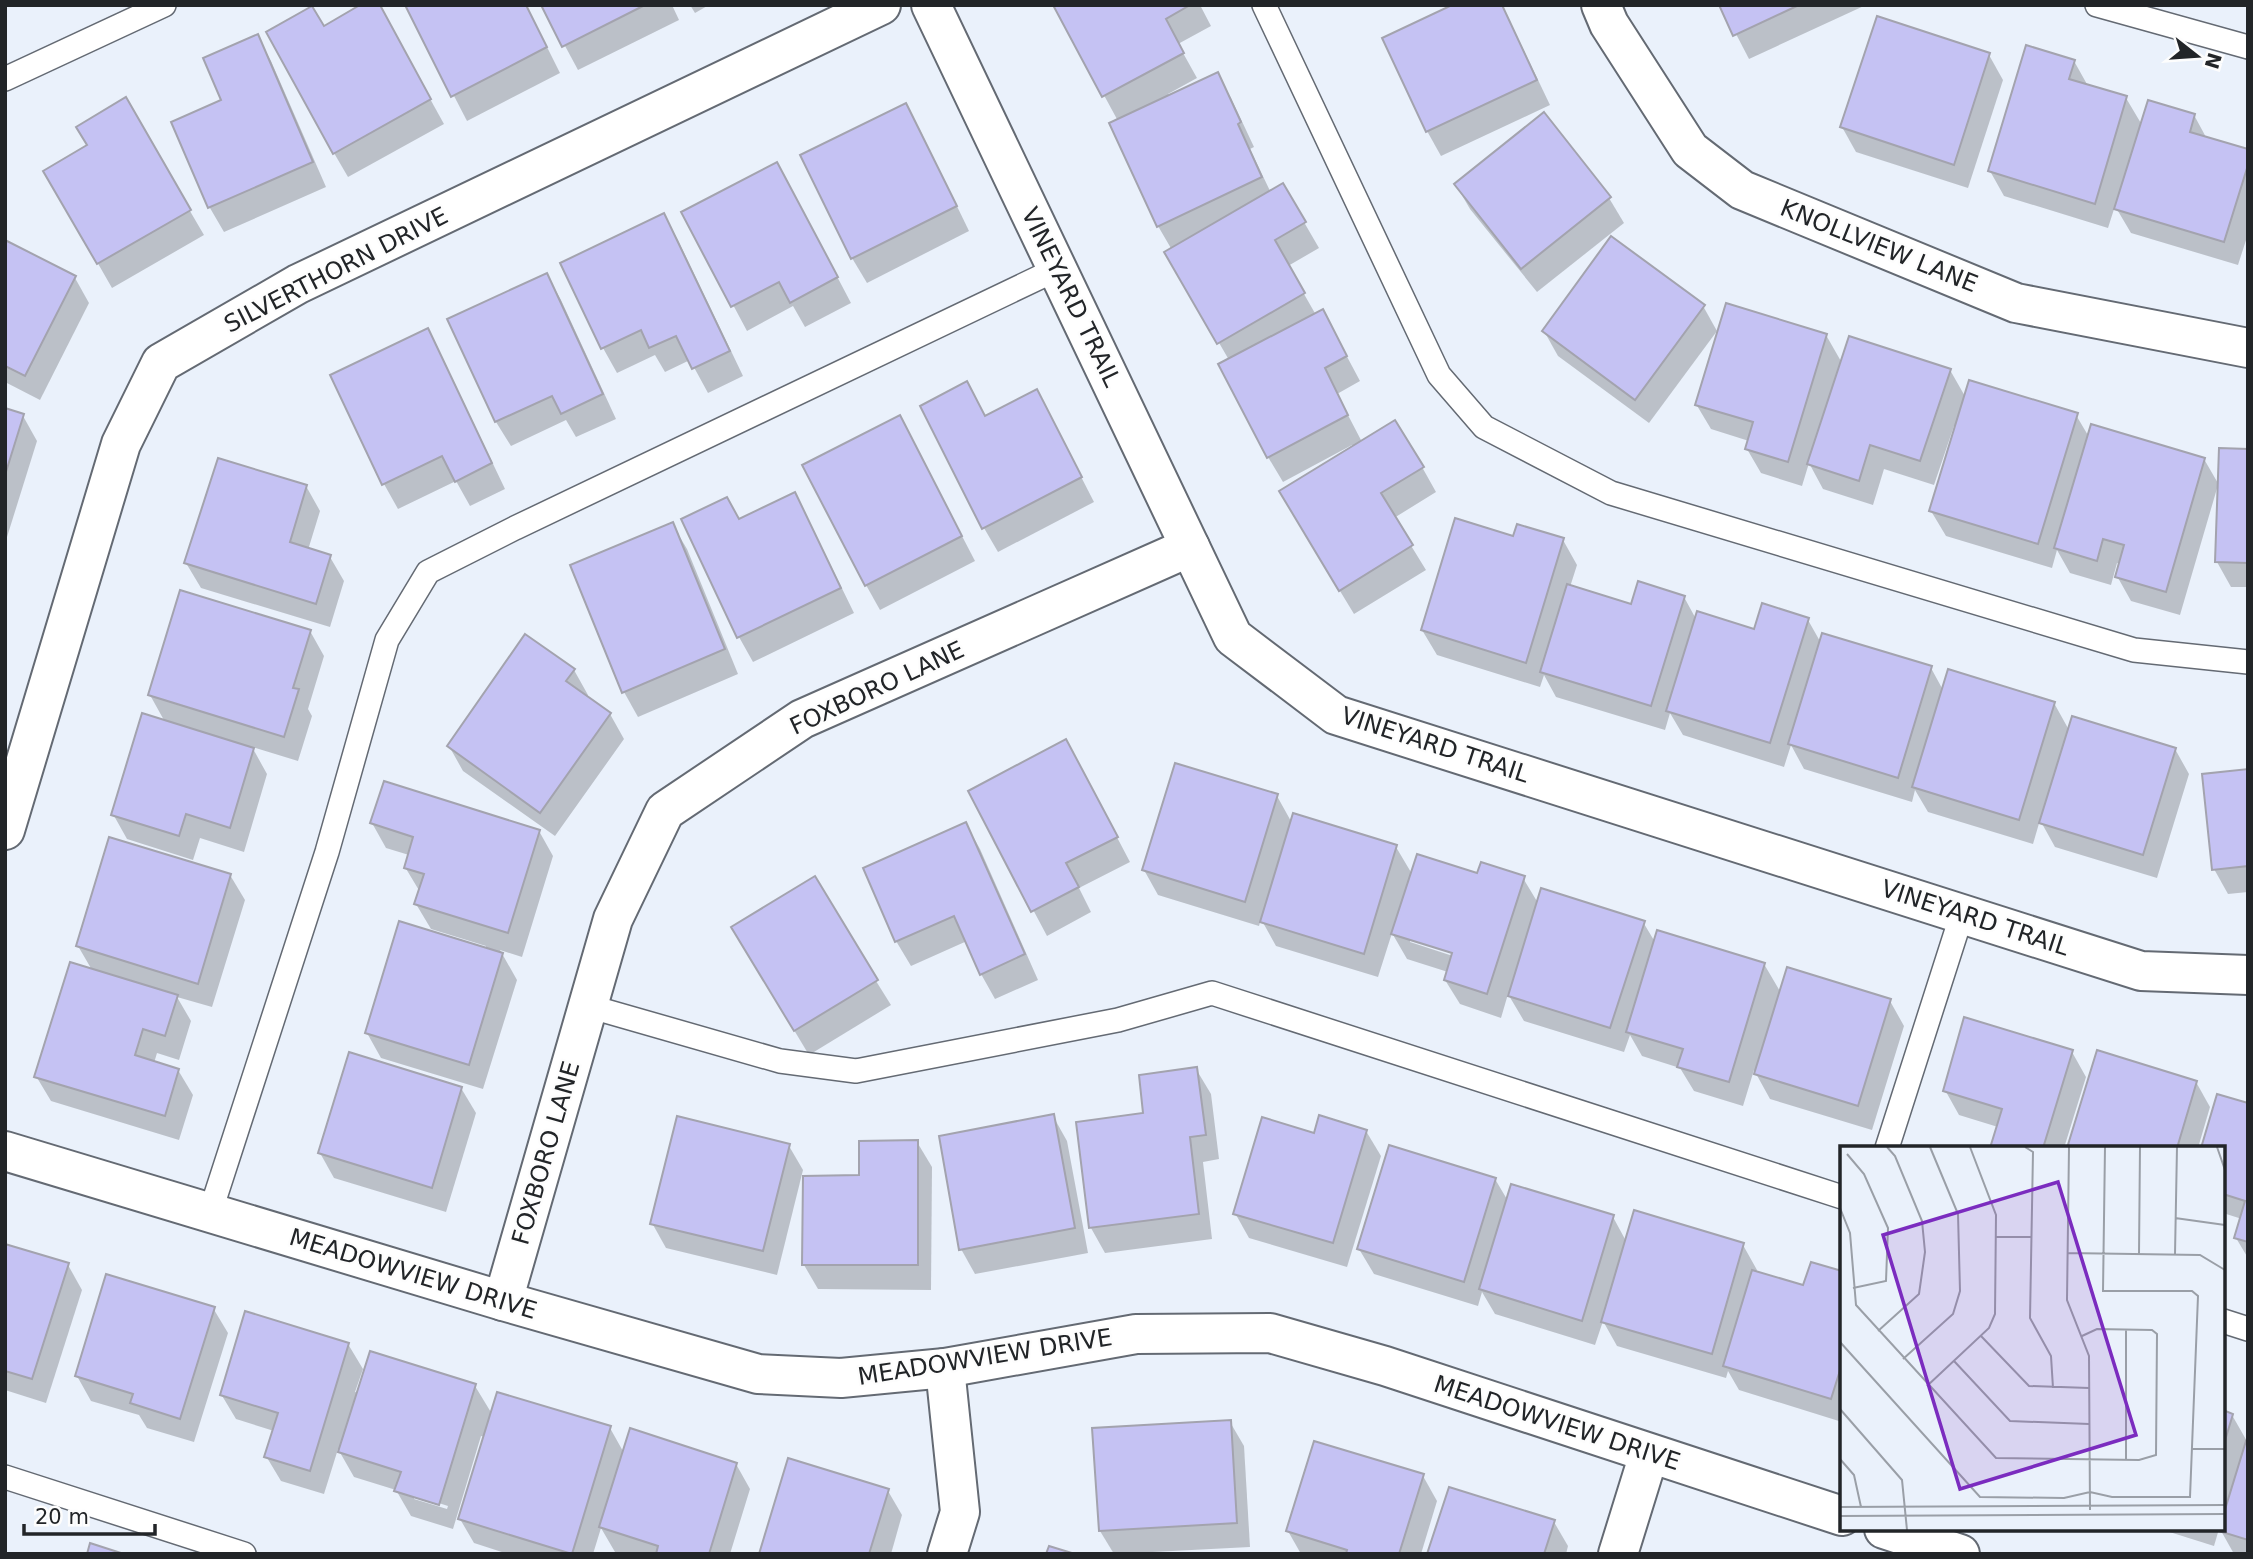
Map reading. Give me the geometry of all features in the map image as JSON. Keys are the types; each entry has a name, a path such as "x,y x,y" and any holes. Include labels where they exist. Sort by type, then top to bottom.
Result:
{"street":[{"name":"SILVERTHORN DRIVE","path":"5,830 121,444 161,363 298,284 881,5"},
{"name":"VINEYARD TRAIL","path":"932,5 1233,637 1336,715 2141,971 2248,975"},
{"name":"KNOLLVIEW LANE","path":"1601,5 1609,24 1690,150 1742,190 2017,303 2248,348"},
{"name":"FOXBORO LANE","path":"503,1301 613,919 665,811 802,719 1190,547"},
{"name":"MEADOWVIEW DRIVE","path":"5,1151 503,1301 758,1374 841,1378 945,1368 1136,1334 1270,1333 1385,1366 1840,1515"},
{"path":"945,1368 960,1512 947,1554"},
{"path":"1618,1554 1650,1454"},
{"path":"1890,1531 1960,1554"}],"lane":[{"path":"5,79 164,5"},
{"path":"1264,5 1439,375 1484,427 1611,493 2134,650 2248,662"},
{"path":"2097,5 2248,47"},
{"path":"210,1213 327,852 387,640 428,572 1057,269"},
{"path":"1888,1146 1962,914"},
{"path":"588,1006 780,1061 856,1071 1118,1020 1212,993 1840,1196"},
{"path":"2225,1322 2248,1329"},
{"path":"5,1477 244,1554"}],"building":[{"path":"360,5 380,5 431,99 333,154 266,32 312,6 324,26"},
{"path":"405,5 526,5 547,47 451,97"},
{"path":"541,5 645,5 562,47"},
{"path":"1053,5 1190,5 1166,19 1184,53 1102,97"},
{"path":"1452,5 1502,5 1537,80 1426,132 1382,38"},
{"path":"1719,5 1799,5 1733,36"},
{"path":"1877,16 1990,53 1954,165 1840,127"},
{"path":"258,34 313,162 208,208 171,122 221,100 203,58"},
{"path":"2026,45 2075,60 2069,79 2127,96 2095,204 1988,171"},
{"path":"1218,72 1262,177 1157,227 1109,123"},
{"path":"126,97 191,210 97,264 43,171 87,145 76,127"},
{"path":"2148,100 2195,114 2190,132 2248,149 2248,165 2224,242 2114,209"},
{"path":"906,103 957,206 851,259 800,155"},
{"path":"1544,112 1611,197 1521,269 1454,184"},
{"path":"777,162 838,277 790,303 779,282 731,307 681,212"},
{"path":"1283,183 1306,222 1275,240 1305,293 1217,344 1164,252"},
{"path":"664,213 730,351 692,369 676,336 649,348 641,330 601,349 560,263"},
{"path":"1611,236 1705,305 1635,400 1542,331"},
{"path":"5,240 76,276 25,376 5,366"},
{"path":"547,273 603,394 561,414 552,396 495,422 447,319"},
{"path":"1726,303 1827,334 1788,462 1745,449 1753,422 1695,405"},
{"path":"1323,309 1347,356 1325,368 1348,415 1267,458 1218,364"},
{"path":"428,328 492,463 455,482 442,456 382,485 330,375"},
{"path":"1849,336 1951,369 1920,461 1870,445 1859,481 1807,464"},
{"path":"1969,380 2078,413 2038,544 1929,511"},
{"path":"967,381 985,416 1037,389 1082,477 982,529 920,406"},
{"path":"5,408 24,414 5,475"},
{"path":"900,415 962,536 865,586 802,465"},
{"path":"1395,420 1424,467 1381,493 1413,545 1339,591 1279,491"},
{"path":"2091,424 2205,458 2166,592 2115,577 2124,545 2103,539 2097,561 2054,548"},
{"path":"2219,448 2248,449 2248,563 2215,562"},
{"path":"218,458 307,485 290,542 331,555 316,604 184,563"},
{"path":"795,492 841,588 737,638 681,519 727,497 739,519"},
{"path":"1455,518 1513,536 1517,524 1564,538 1526,663 1421,630"},
{"path":"673,522 725,649 622,693 570,565"},
{"path":"1638,581 1685,596 1651,706 1540,672 1567,584 1631,604"},
{"path":"180,590 311,630 293,688 299,689 284,737 148,695"},
{"path":"1762,603 1809,618 1770,743 1666,711 1697,611 1754,629"},
{"path":"1822,633 1932,666 1898,778 1788,744"},
{"path":"525,634 575,669 566,681 611,713 540,813 447,746"},
{"path":"1948,669 2055,702 2019,820 1912,787"},
{"path":"142,713 254,748 230,828 186,814 179,836 111,815"},
{"path":"2072,716 2176,748 2143,855 2039,823"},
{"path":"1066,739 1118,837 1066,863 1079,887 1031,912 968,791"},
{"path":"1175,763 1278,794 1245,902 1142,870"},
{"path":"2248,769 2248,866 2212,870 2202,774"},
{"path":"384,781 540,830 508,933 414,904 424,874 404,868 413,837 370,823"},
{"path":"1293,813 1397,845 1364,954 1260,922"},
{"path":"966,822 1025,954 980,975 954,916 895,942 863,868"},
{"path":"109,837 231,874 198,984 76,946"},
{"path":"1417,854 1477,873 1481,862 1525,876 1487,994 1444,980 1452,953 1391,934"},
{"path":"815,876 878,980 794,1031 731,927"},
{"path":"1541,888 1645,921 1610,1028 1508,996"},
{"path":"399,921 503,953 469,1065 365,1033"},
{"path":"1657,930 1765,963 1729,1082 1677,1067 1683,1049 1626,1032"},
{"path":"70,962 178,995 165,1036 143,1029 135,1055 179,1069 165,1116 34,1077"},
{"path":"1787,967 1891,999 1858,1106 1754,1074"},
{"path":"1964,1017 2073,1050 2044,1146 1991,1146 2002,1109 1943,1091"},
{"path":"2097,1050 2197,1081 2178,1146 2068,1146"},
{"path":"349,1052 462,1087 432,1188 318,1153"},
{"path":"1197,1067 1206,1135 1190,1137 1199,1214 1089,1228 1076,1122 1143,1113 1139,1075"},
{"path":"2217,1094 2248,1103 2248,1242 2234,1238 2245,1201 2225,1195 2225,1146 2202,1146"},
{"path":"1054,1114 1075,1228 959,1250 939,1136"},
{"path":"1319,1115 1367,1130 1333,1243 1233,1214 1262,1117 1314,1133"},
{"path":"677,1116 790,1144 763,1251 650,1224"},
{"path":"918,1140 918,1265 802,1265 803,1176 859,1175 859,1141"},
{"path":"1389,1145 1496,1178 1464,1282 1357,1249"},
{"path":"1511,1184 1614,1215 1582,1321 1479,1289"},
{"path":"1634,1210 1744,1243 1712,1354 1601,1322"},
{"path":"5,1244 69,1263 32,1379 5,1371"},
{"path":"1811,1262 1840,1270 1840,1370 1831,1399 1723,1366 1752,1270 1803,1285"},
{"path":"106,1274 215,1307 180,1419 130,1403 133,1394 75,1376"},
{"path":"245,1311 349,1343 310,1471 264,1457 278,1413 220,1395"},
{"path":"370,1351 476,1384 439,1505 394,1491 401,1472 338,1452"},
{"path":"497,1392 611,1426 572,1554 458,1519"},
{"path":"2225,1411 2233,1414 2225,1440"},
{"path":"1231,1420 1237,1523 1099,1531 1092,1428"},
{"path":"630,1428 737,1463 709,1554 656,1554 658,1546 599,1527"},
{"path":"1314,1441 1424,1474 1399,1554 1346,1554 1347,1550 1286,1531"},
{"path":"2246,1441 2248,1540 2219,1531 2225,1531 2225,1509"},
{"path":"788,1458 889,1489 869,1554 759,1554"},
{"path":"1449,1487 1555,1520 1544,1554 1427,1554"},
{"path":"90,1543 124,1554 87,1554"},
{"path":"1049,1546 1075,1554 1046,1554"}]}
